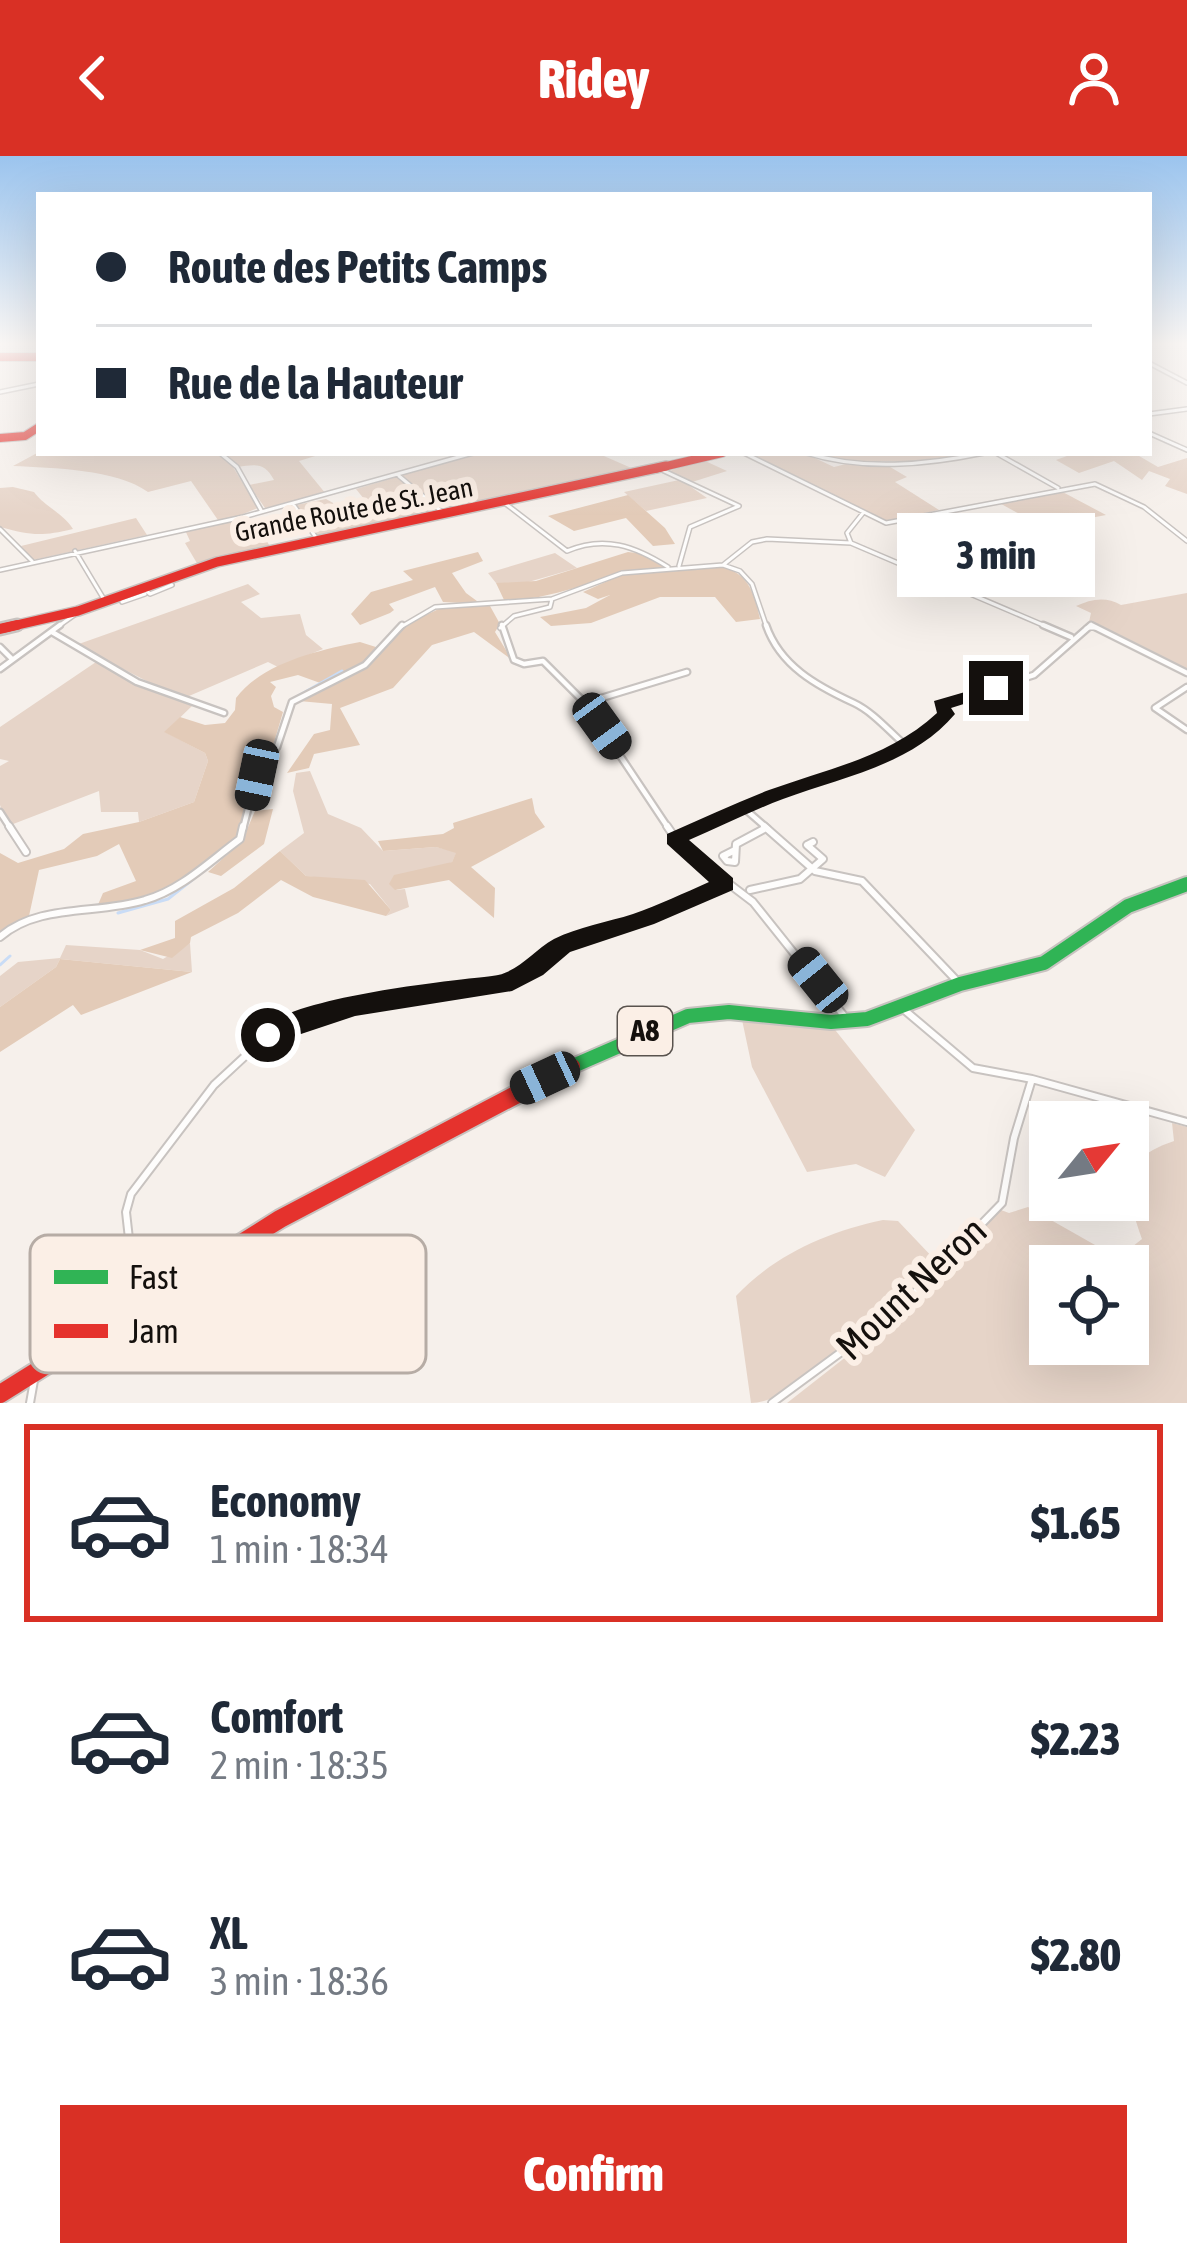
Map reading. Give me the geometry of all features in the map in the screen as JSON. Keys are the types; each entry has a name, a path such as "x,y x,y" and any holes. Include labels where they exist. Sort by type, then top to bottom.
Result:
{"main road":[{"path":"0,438 25,436 36,429"},
{"name":"Grande Route de St. Jean","path":"0,629 78,611 218,562 442,512 506,504 571,485 662,470 711,456"},
{"name":"A8","path":"254,1235 471,1113 655,1027 729,1012 848,1022 902,1008 960,984 1044,963 1128,906 1187,884"},
{"name":"A8","path":"0,1394 32,1373"}],"street":[{"path":"1152,414 1187,409"},
{"path":"1152,435 1187,450"},
{"path":"223,456 236,467 261,510"},
{"path":"0,570 293,504 463,456"},
{"path":"750,456 886,523 1058,488 1106,486 1187,541"},
{"path":"814,456 926,464 968,456"},
{"path":"1004,456 1058,488"},
{"path":"662,470 739,506 690,527 680,566"},
{"path":"399,476 442,512"},
{"path":"293,504 318,541"},
{"path":"506,504 567,551 593,540 646,554 670,568"},
{"path":"850,543 847,533 863,513"},
{"path":"0,529 32,561"},
{"path":"724,565 752,542 767,538 850,543 1071,637"},
{"path":"0,544 14,539"},
{"path":"75,551 105,601"},
{"path":"0,937 37,916 115,908 150,899 227,849 246,827 257,775 277,747 292,702 364,665 415,616 444,604 552,599 622,573 724,565 740,571 752,584 766,635 781,657 838,700 862,709 905,746"},
{"path":"122,602 145,590 172,585"},
{"path":"552,599 550,607 514,616 498,631 514,660 545,662 585,703 644,785 674,839 753,902 848,1022"},
{"path":"0,669 78,611"},
{"path":"674,839 905,746 946,714 940,705 974,699 1041,669 1058,658 1071,637 1090,625 1187,673"},
{"path":"52,632 137,682 224,712"},
{"path":"0,647 12,659"},
{"path":"585,703 687,672"},
{"path":"1187,687 1155,708 1187,730"},
{"path":"745,809 815,871 862,881 960,984"},
{"path":"0,812 26,851"},
{"path":"735,850 736,844 764,829"},
{"path":"750,890 800,880 815,871 823,859 807,845 813,842"},
{"path":"128,1235 125,1212 131,1194 242,1056 268,1035 355,1006 435,991 503,985 535,969 562,946 646,918 725,884"},
{"path":"902,1008 973,1068 1032,1079 1187,1122"},
{"name":"Mount Neron","path":"772,1403 897,1310 1001,1203 1032,1079"},
{"path":"30,1403 35,1373"}],"shaded area":[{"path":"36,454 220,456 233,467 258,508 221,523 243,517 251,531 260,530 271,548 198,565 185,543 190,541 185,530 220,523 191,481 148,492 102,474 13,466"},
{"path":"225,456 315,456 299,461 326,494 265,508 249,485 274,480 271,474 259,466 238,467"},
{"path":"467,456 604,456 636,470 510,502 320,539 296,505 326,499 344,509 368,504 356,489"},
{"path":"752,456 810,456 834,467 846,464 818,456 964,456 923,463 880,461 907,477 895,482 939,510 886,521"},
{"path":"1139,456 1158,467 1187,458 1187,494 1165,486 1170,479 1149,471 1142,480 1114,461 1079,473 1056,460"},
{"path":"703,460 727,471 689,483 681,480 707,498 646,511 624,492 679,480 666,472"},
{"path":"0,488 34,492 73,529 35,534 0,527"},
{"path":"1057,489 1106,515 1043,527 994,500"},
{"path":"628,495 665,528 675,544 653,546 626,518 574,531 548,516"},
{"path":"136,518 147,535 33,560 21,546"},
{"path":"478,552 483,561 452,573 481,604 443,602 435,587 389,604 394,610 390,613 360,625 351,614 371,592 413,580 403,571"},
{"path":"628,552 645,554 667,567 505,602 496,583 536,581"},
{"path":"555,553 577,568 518,585 496,583 488,573"},
{"path":"722,566 749,586 760,619 736,622 715,597 660,597 591,623 551,626 540,617 586,608 610,595 598,599 583,592 623,574"},
{"path":"248,584 260,594 241,602 261,618 300,614 306,635 323,649 278,667 268,662 182,699 76,645"},
{"path":"1187,593 1187,672 1099,628 1089,622 1091,613 1076,606 1098,600 1121,605"},
{"path":"445,606 490,606 500,624 495,632 512,660 474,632 432,645 393,688 340,708 360,745 314,754 309,768 287,773 314,734 330,730 332,704 299,701 357,673 407,624"},
{"path":"360,642 379,648 354,670 323,684 298,675 270,682 276,687 271,696 274,707 283,712 273,746 254,774 237,838 176,884 148,897 97,907 103,893 136,881 119,844 97,856 39,870 29,916 0,931 0,853 18,863 64,849 83,834 139,822 194,802 208,761 205,753 164,732 180,717 205,725 225,723 235,710 236,698 276,667"},
{"path":"96,662 192,706 165,732 205,753 208,761 194,802 139,822 138,812 101,812 99,791 8,826 0,805 0,766 9,761 0,759 0,727"},
{"path":"310,771 328,814 361,828 383,851 436,847 457,852 452,862 395,890 405,889 409,907 386,916 391,910 370,884 306,876 280,851 304,833 293,791 296,773"},
{"path":"532,798 545,827 471,867 495,888 494,918 449,880 395,890 389,884 394,875 452,862 456,853 436,847 383,851 378,841 443,834 454,828 453,823"},
{"path":"273,809 264,844 221,876 208,872 242,841 255,811"},
{"path":"280,851 306,876 365,880 391,910 386,916 313,897 281,880 238,913 191,937 172,958 140,950 175,938 175,921 234,888"},
{"path":"190,943 192,972 60,959 56,967 0,1007 0,976 18,962 60,958 66,945 140,950 163,959"},
{"path":"60,959 192,972 81,1015 73,1005 0,1052 0,1007 56,967"},
{"path":"741,1015 832,1026 915,1130 885,1177 856,1164 807,1172 752,1067"},
{"path":"1172,1123 1187,1127 1187,1403 787,1403 902,1313 1001,1210 1009,1213 1028,1207 1029,1221 1053,1221 1095,1245 1029,1245 1029,1365 1149,1365 1149,1245 1134,1245 1142,1239 1137,1221 1149,1221 1149,1153 1174,1141"},
{"path":"883,1220 898,1221 937,1262 877,1323 823,1368 772,1398 751,1403 736,1296 768,1268 804,1247"}],"waterway":[{"path":"282,726 291,700 342,671"},
{"path":"244,835 258,779"},
{"path":"118,913 168,899 230,850"},
{"path":"0,965 10,956"}],"traffic: fast":[{"path":"573,1066 688,1016 729,1012 831,1022 867,1019 960,984 1044,963 1128,906 1187,884"}],"traffic: jam":[{"path":"0,438 25,436 36,429"},
{"path":"0,629 78,611 217,562 432,514 506,504 709,456"},
{"path":"253,1235 425,1140 573,1066"},
{"path":"0,1394 32,1373"}],"route":[{"path":"268,1035 355,1006 435,991 503,985 535,969 562,946 646,918 725,884 674,839 773,796 880,759 927,732 946,714 940,705 974,699 996,688"}]}
